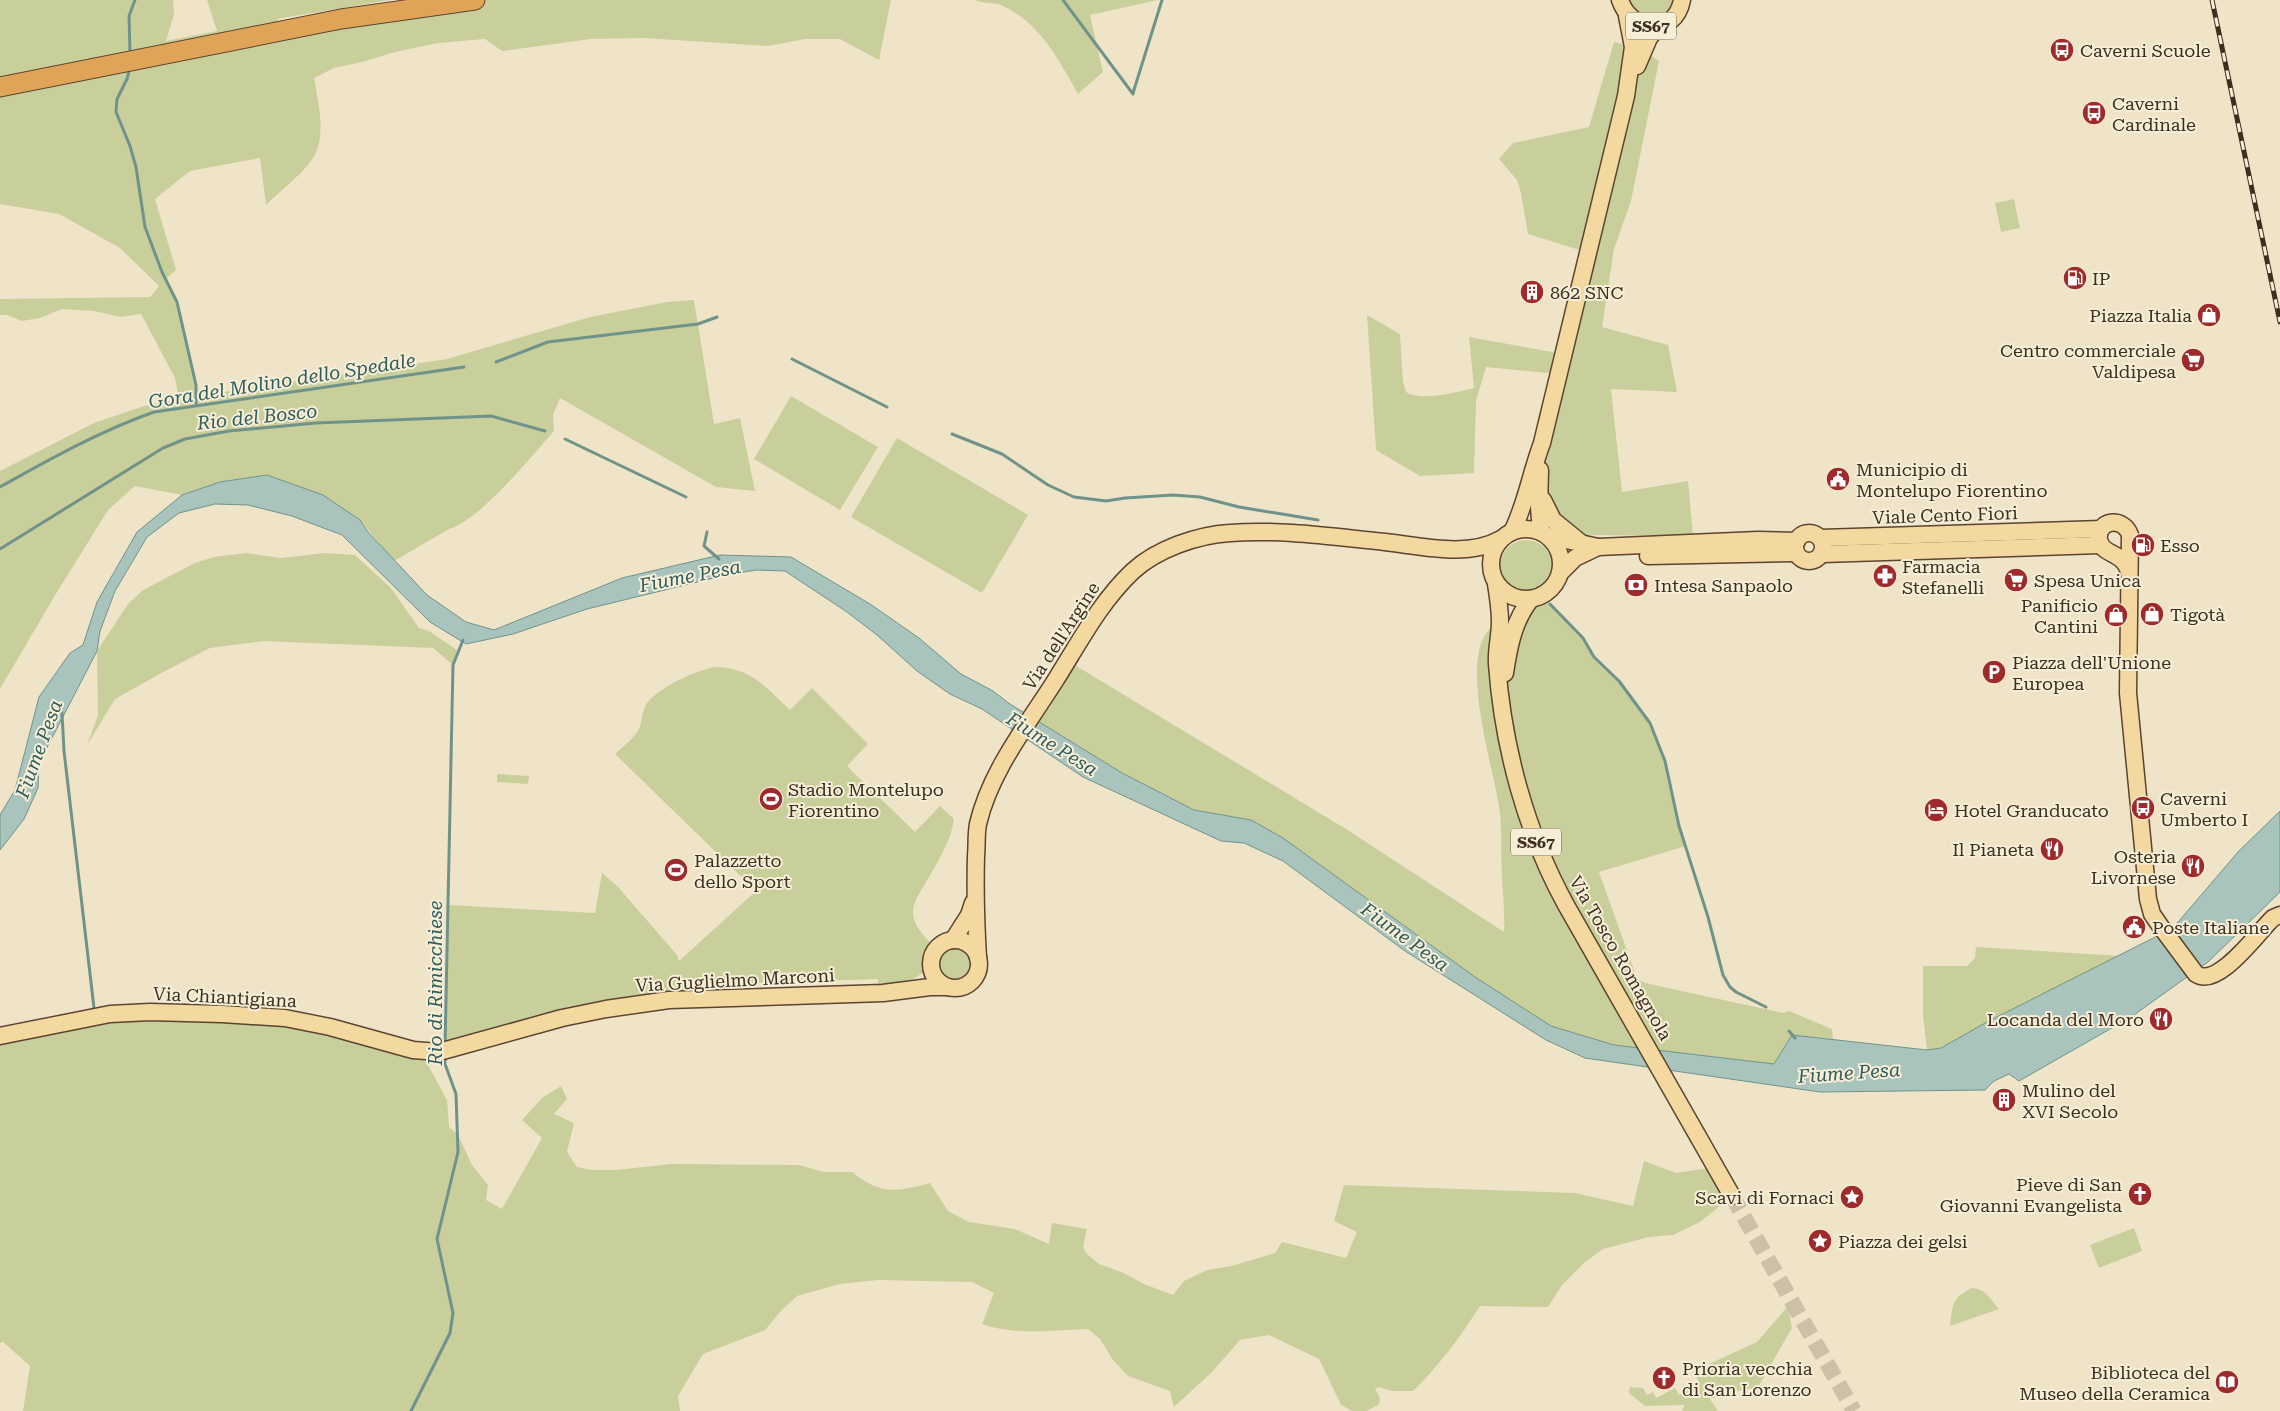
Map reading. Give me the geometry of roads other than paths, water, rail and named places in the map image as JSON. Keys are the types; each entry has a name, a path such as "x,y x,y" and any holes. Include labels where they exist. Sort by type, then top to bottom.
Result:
{"highway":[{"path":"0,74 306,13 389,0"},
{"path":"0,87 341,19 476,0"}],"main road":[{"name":"Via Tosco Romagnola","path":"1620,0 1628,16 1633,47 1626,96 1542,443 1518,520 1494,548 1491,558 1500,622 1497,663 1520,794 1548,871 1732,1196"},
{"name":"Via Tosco Romagnola","path":"1626,96 1641,53 1649,38 1659,26 1675,16 1681,8 1682,0"},
{"name":"SS67","path":"1628,16 1638,24 1659,26"},
{"name":"Via Tosco Romagnola","path":"1502,697 1514,629 1520,615 1531,599 1549,591 1556,583 1560,572 1560,555 1556,544 1544,534 1538,486 1542,443"},
{"path":"1538,486 1546,510 1563,530 1599,546"},
{"path":"2104,542 2110,523 2120,523 2128,530 2130,541 2128,693 2148,899 2152,914 2196,974 2205,977 2225,968 2273,918 2280,915"},
{"path":"1506,535 1522,529 1544,534"},
{"name":"Via dell'Argine","path":"978,958 975,896 978,826 984,804 995,778 1100,610 1134,570 1157,555 1181,544 1229,533 1266,532 1456,549 1486,546 1506,535"},
{"name":"Viale Cento Fiori","path":"1808,533 1817,535 1821,546 1815,560 1808,562 1803,560 1797,547 1808,533"},
{"name":"Viale Cento Fiori","path":"1544,534 1599,546 1758,540 1797,547"},
{"path":"2104,542 2121,552 2130,541"},
{"path":"2104,542 2125,561 2129,572"},
{"name":"Viale Cento Fiori","path":"1821,546 2104,542"},
{"name":"Viale Cento Fiori","path":"1560,572 1576,558 1599,546"},
{"name":"Via dell'Argine","path":"1456,549 1478,560 1495,581"},
{"path":"1495,581 1512,596 1531,599"},
{"name":"Via dell'Argine","path":"952,940 969,915 975,896"},
{"path":"952,940 966,943 976,952 978,958 979,969 972,982 960,988 947,987 937,980 931,968 932,958 936,949 952,940"},
{"name":"Via Guglielmo Marconi","path":"883,993 905,984 931,968"},
{"name":"Via Guglielmo Marconi","path":"448,1051 562,1018 606,1009 669,1000 883,993 930,987 947,987"},
{"name":"Via Chiantigiana","path":"0,1036 110,1014 150,1012 222,1014 285,1018 330,1027 413,1050 448,1051"}],"water":[{"name":"Fiume Pesa","path":"267,475 323,495 360,520 368,532 427,595 466,622 494,630 622,578 720,555 791,557 870,604 919,638 961,674 993,691 1010,704 1122,773 1194,810 1251,820 1283,838 1475,977 1551,1026 1614,1045 1774,1064 1792,1035 1927,1050 1941,1048 1987,1022 2173,928 2238,852 2280,811 2280,892 2208,962 2131,1017 2019,1081 2009,1074 1994,1081 1985,1090 1820,1092 1585,1058 1546,1040 1405,951 1283,861 1244,843 1221,841 1083,777 982,709 950,694 917,671 877,635 847,612 785,571 756,570 726,575 587,609 513,634 466,644 430,622 342,535 292,516 248,505 215,504 179,513 147,537 115,591 100,631 97,651 39,763 38,788 24,819 0,850 0,815 15,790 39,697 70,653 83,645 97,602 137,532 182,495 220,482"}],"waterway":[{"path":"130,53 129,16 135,0"},
{"path":"1063,0 1133,94"},
{"path":"1133,93 1162,0"},
{"path":"130,67 127,79 117,99 116,112 130,146 136,167 145,227 162,272 177,302 196,385 196,404"},
{"name":"Gora del Molino dello Spedale","path":"496,362 548,342 698,324 717,317"},
{"name":"Gora del Molino dello Spedale","path":"792,359 887,407"},
{"name":"Gora del Molino dello Spedale","path":"0,487 95,437 154,412 464,367"},
{"name":"Rio del Bosco","path":"0,549 163,448 185,439 229,431 316,423 491,416 545,431"},
{"name":"Gora del Molino dello Spedale","path":"952,434 1002,454 1048,485 1074,497 1106,501 1173,495 1200,497 1239,507 1318,520"},
{"name":"Rio del Bosco","path":"565,439 686,497"},
{"name":"Rio del Bosco","path":"707,532 704,546 719,559"},
{"name":"Gora del Molino dello Spedale","path":"1550,604 1583,638 1594,657 1619,681 1650,723 1665,761 1679,826 1708,917 1723,975 1730,987 1736,992 1766,1007"},
{"name":"Rio di Rimicchiese","path":"445,1046 453,665 463,640"},
{"name":"Fiume Pesa","path":"62,713 64,751 94,1008"},
{"name":"Gora del Molino dello Spedale","path":"1789,1031 1795,1038"},
{"name":"Rio di Rimicchiese","path":"411,1411 450,1333 453,1313 437,1239 458,1152 456,1094 445,1064 445,1055"}],"tunnel":[{"path":"1732,1196 1854,1411"}],"railway":[{"path":"2212,0 2280,322"}],"place":[{"name":"Caverni Scuole","path":"2062,50"},
{"name":"Caverni Cardinale","path":"2094,113"},
{"name":"IP","path":"2075,278"},
{"name":"862 SNC","path":"1532,292"},
{"name":"Piazza Italia","path":"2209,315"},
{"name":"Centro commerciale Valdipesa","path":"2193,360"},
{"name":"Municipio di Montelupo Fiorentino","path":"1838,479"},
{"name":"Esso","path":"2143,545"},
{"name":"Farmacia Stefanelli","path":"1885,576"},
{"name":"Spesa Unica","path":"2016,580"},
{"name":"Intesa Sanpaolo","path":"1636,585"},
{"name":"Tigotà","path":"2152,614"},
{"name":"Panificio Cantini","path":"2116,615"},
{"name":"Piazza dell'Unione Europea","path":"1994,672"},
{"name":"Stadio Montelupo Fiorentino","path":"771,799"},
{"name":"Caverni Umberto I","path":"2143,808"},
{"name":"Hotel Granducato","path":"1936,810"},
{"name":"Il Pianeta","path":"2052,849"},
{"name":"Osteria Livornese","path":"2193,866"},
{"name":"Palazzetto dello Sport","path":"676,870"},
{"name":"Poste Italiane","path":"2134,927"},
{"name":"Locanda del Moro","path":"2161,1019"},
{"name":"Mulino del XVI Secolo","path":"2004,1100"},
{"name":"Pieve di San Giovanni Evangelista","path":"2140,1194"},
{"name":"Scavi di Fornaci","path":"1852,1197"},
{"name":"Piazza dei gelsi","path":"1820,1241"},
{"name":"Prioria vecchia di San Lorenzo","path":"1664,1378"},
{"name":"Biblioteca del Museo della Ceramica","path":"2227,1382"}]}
